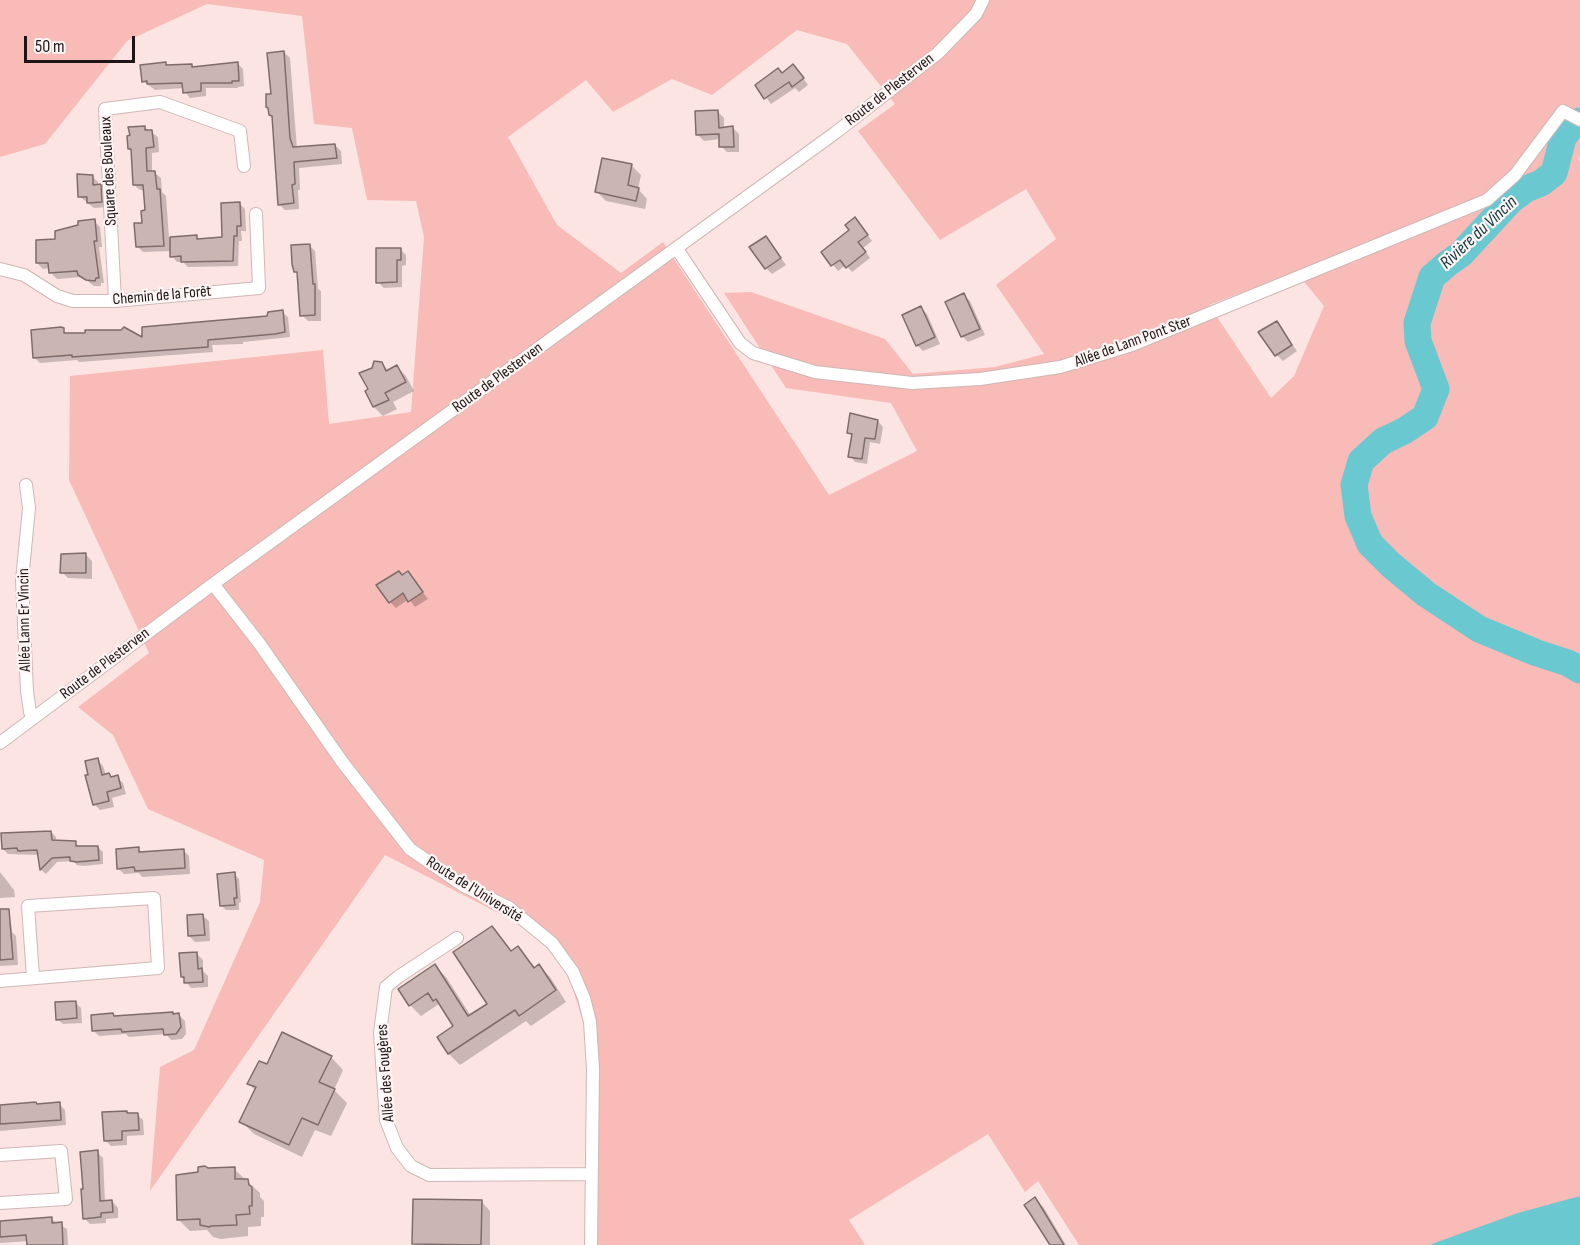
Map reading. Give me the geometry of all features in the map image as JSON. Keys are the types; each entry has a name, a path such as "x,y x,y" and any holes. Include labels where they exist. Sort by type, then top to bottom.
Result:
{"street":[{"name":"Route de Plesterven","path":"0,742 213,584 835,133 938,53 976,14 983,0"},
{"name":"Square des Bouleaux","path":"115,300 105,109 160,102 240,131 244,166"},
{"name":"Allée de Lann Pont Ster","path":"677,249 740,343 753,353 815,372 912,383 980,379 1060,367 1132,345 1487,200 1515,175 1563,111 1578,118"},
{"name":"Chemin de la Forêt","path":"0,269 24,275 57,296 73,301 115,300 259,288 256,214"},
{"name":"Allée Lann Er Vincin","path":"26,485 29,508 22,580 27,691 33,718"},
{"name":"Route de l'Université","path":"213,584 259,643 343,763 410,849 464,886 508,908 552,944 573,972 584,998 590,1022 593,1069 591,1245"},
{"path":"0,981 158,969 154,898 28,906 33,977"},
{"name":"Allée des Fougères","path":"458,939 386,987 380,1033 386,1120 397,1148 411,1166 429,1175 591,1174"},
{"path":"0,1155 61,1151 66,1199 0,1203"}],"shaded area":[{"path":"0,0 1580,0 1580,156 1578,159 1580,161 1580,1237 1554,1245 1444,1240 1429,1245 1079,1245 1038,1181 1025,1192 988,1134 849,1220 865,1245 588,1245 590,1190 587,1034 569,977 547,948 520,924 385,855 150,1191 160,1067 194,1050 260,902 264,860 148,809 113,735 78,707 149,653 69,480 70,376 323,350 329,424 411,412 424,237 416,201 367,200 352,128 314,124 302,16 207,4 127,41 45,144 0,157","holes":["797,30 847,44 895,104 858,131 940,240 1026,189 1056,239 996,285 1044,354 995,367 913,374 885,339 751,292 724,293 786,388 891,403 917,451 829,495 663,242 621,273 557,225 508,137 586,80 613,112 672,79 712,95","1296,272 1324,306 1294,376 1271,398 1209,305"]}],"water":[{"path":"1580,1196 1580,1245 1429,1245 1518,1213"}],"building":[{"path":"284,51 290,138 293,147 335,144 337,158 294,162 295,184 292,185 294,203 278,205 272,116 269,115 266,107 266,94 271,94 267,53"},
{"path":"166,62 166,65 192,64 192,67 238,62 239,81 201,83 201,91 183,93 182,83 147,84 147,81 142,82 140,65"},
{"path":"793,64 804,78 792,87 789,82 764,99 755,85 778,68 782,73"},
{"path":"718,110 719,128 733,126 734,147 719,147 719,134 696,135 695,111"},
{"path":"145,126 145,130 152,130 154,147 146,148 147,171 155,171 157,189 160,189 164,246 136,247 134,223 142,223 141,211 145,210 143,185 133,185 131,149 128,149 127,136 130,135 128,127"},
{"path":"602,158 632,164 628,185 639,188 636,201 595,192"},
{"path":"77,174 93,175 93,185 101,184 102,202 87,203 87,197 78,197"},
{"path":"240,202 241,226 237,226 237,236 234,236 233,261 181,262 181,256 170,257 170,237 197,235 197,239 222,237 221,203"},
{"path":"855,217 868,235 858,242 866,252 846,268 840,260 831,266 821,252 849,230 845,225"},
{"path":"95,219 97,241 94,241 99,278 95,281 86,280 78,275 77,271 49,273 48,263 36,263 36,240 55,239 55,231 78,225 78,221"},
{"path":"766,236 781,258 765,269 749,247"},
{"path":"310,244 313,284 315,284 315,315 300,316 297,272 294,272 292,264 291,245"},
{"path":"376,248 401,248 401,260 397,260 397,282 376,283"},
{"path":"964,293 980,329 961,337 945,302"},
{"path":"921,306 935,337 916,346 902,315"},
{"path":"283,310 285,332 208,340 208,347 33,358 31,330 61,327 64,328 64,333 85,333 85,330 121,330 124,327 142,337 142,327 267,316 268,312"},
{"path":"1277,321 1292,345 1275,356 1258,332"},
{"path":"374,361 382,362 386,371 397,365 406,382 385,393 389,400 373,407 365,391 368,389 359,373 372,368"},
{"path":"850,413 878,420 875,439 865,438 862,459 848,457 852,434 847,433"},
{"path":"86,553 86,573 60,573 61,554"},
{"path":"399,571 402,575 408,571 423,592 408,602 403,593 389,603 376,585"},
{"path":"98,758 102,775 109,773 111,777 118,775 121,788 107,792 109,801 93,805 85,775 88,775 85,761"},
{"path":"51,831 52,840 76,841 76,846 98,846 99,860 77,862 70,861 70,857 52,858 40,870 37,850 2,849 1,833"},
{"path":"139,847 139,852 184,849 185,868 135,871 134,867 117,869 116,849"},
{"path":"235,872 237,898 234,898 235,905 220,906 217,874"},
{"path":"0,909 9,909 13,959 0,960"},
{"path":"203,914 205,935 188,936 187,915"},
{"path":"492,926 511,951 518,946 534,968 539,964 556,990 519,1016 515,1010 448,1054 437,1037 453,1026 436,999 433,1001 428,993 409,1006 398,989 435,964 468,1016 487,1004 453,952"},
{"path":"197,952 198,969 202,968 203,982 184,983 184,977 181,977 179,953"},
{"path":"76,1001 77,1018 56,1020 55,1002"},
{"path":"173,1012 173,1014 179,1013 181,1027 176,1034 164,1035 163,1029 122,1032 121,1029 92,1031 91,1015 113,1013 114,1016"},
{"path":"282,1032 332,1056 319,1082 335,1089 318,1125 302,1118 289,1145 239,1122 256,1087 247,1084 259,1061 267,1064"},
{"path":"36,1102 37,1104 60,1102 61,1120 0,1124 0,1105"},
{"path":"127,1111 127,1113 138,1113 139,1130 122,1131 122,1140 104,1141 102,1112"},
{"path":"98,1150 100,1201 112,1200 113,1212 101,1213 101,1217 83,1219 80,1152"},
{"path":"198,1167 208,1168 235,1167 235,1179 248,1179 252,1187 252,1206 249,1206 250,1214 236,1215 237,1225 209,1227 200,1225 200,1219 177,1220 176,1175 198,1172"},
{"path":"1035,1197 1064,1245 1050,1245 1024,1205"},
{"path":"413,1199 482,1200 481,1245 412,1244"},
{"path":"52,1217 52,1223 62,1222 63,1245 27,1245 26,1235 0,1237 0,1221"}],"waterway":[{"name":"Rivière du Vincin","path":"1580,121 1570,128 1563,138 1554,173 1511,200 1461,254 1432,277 1417,323 1418,341 1436,389 1425,417 1383,441 1361,461 1354,485 1358,516 1370,544 1426,594 1479,629 1568,663 1580,670"}]}
